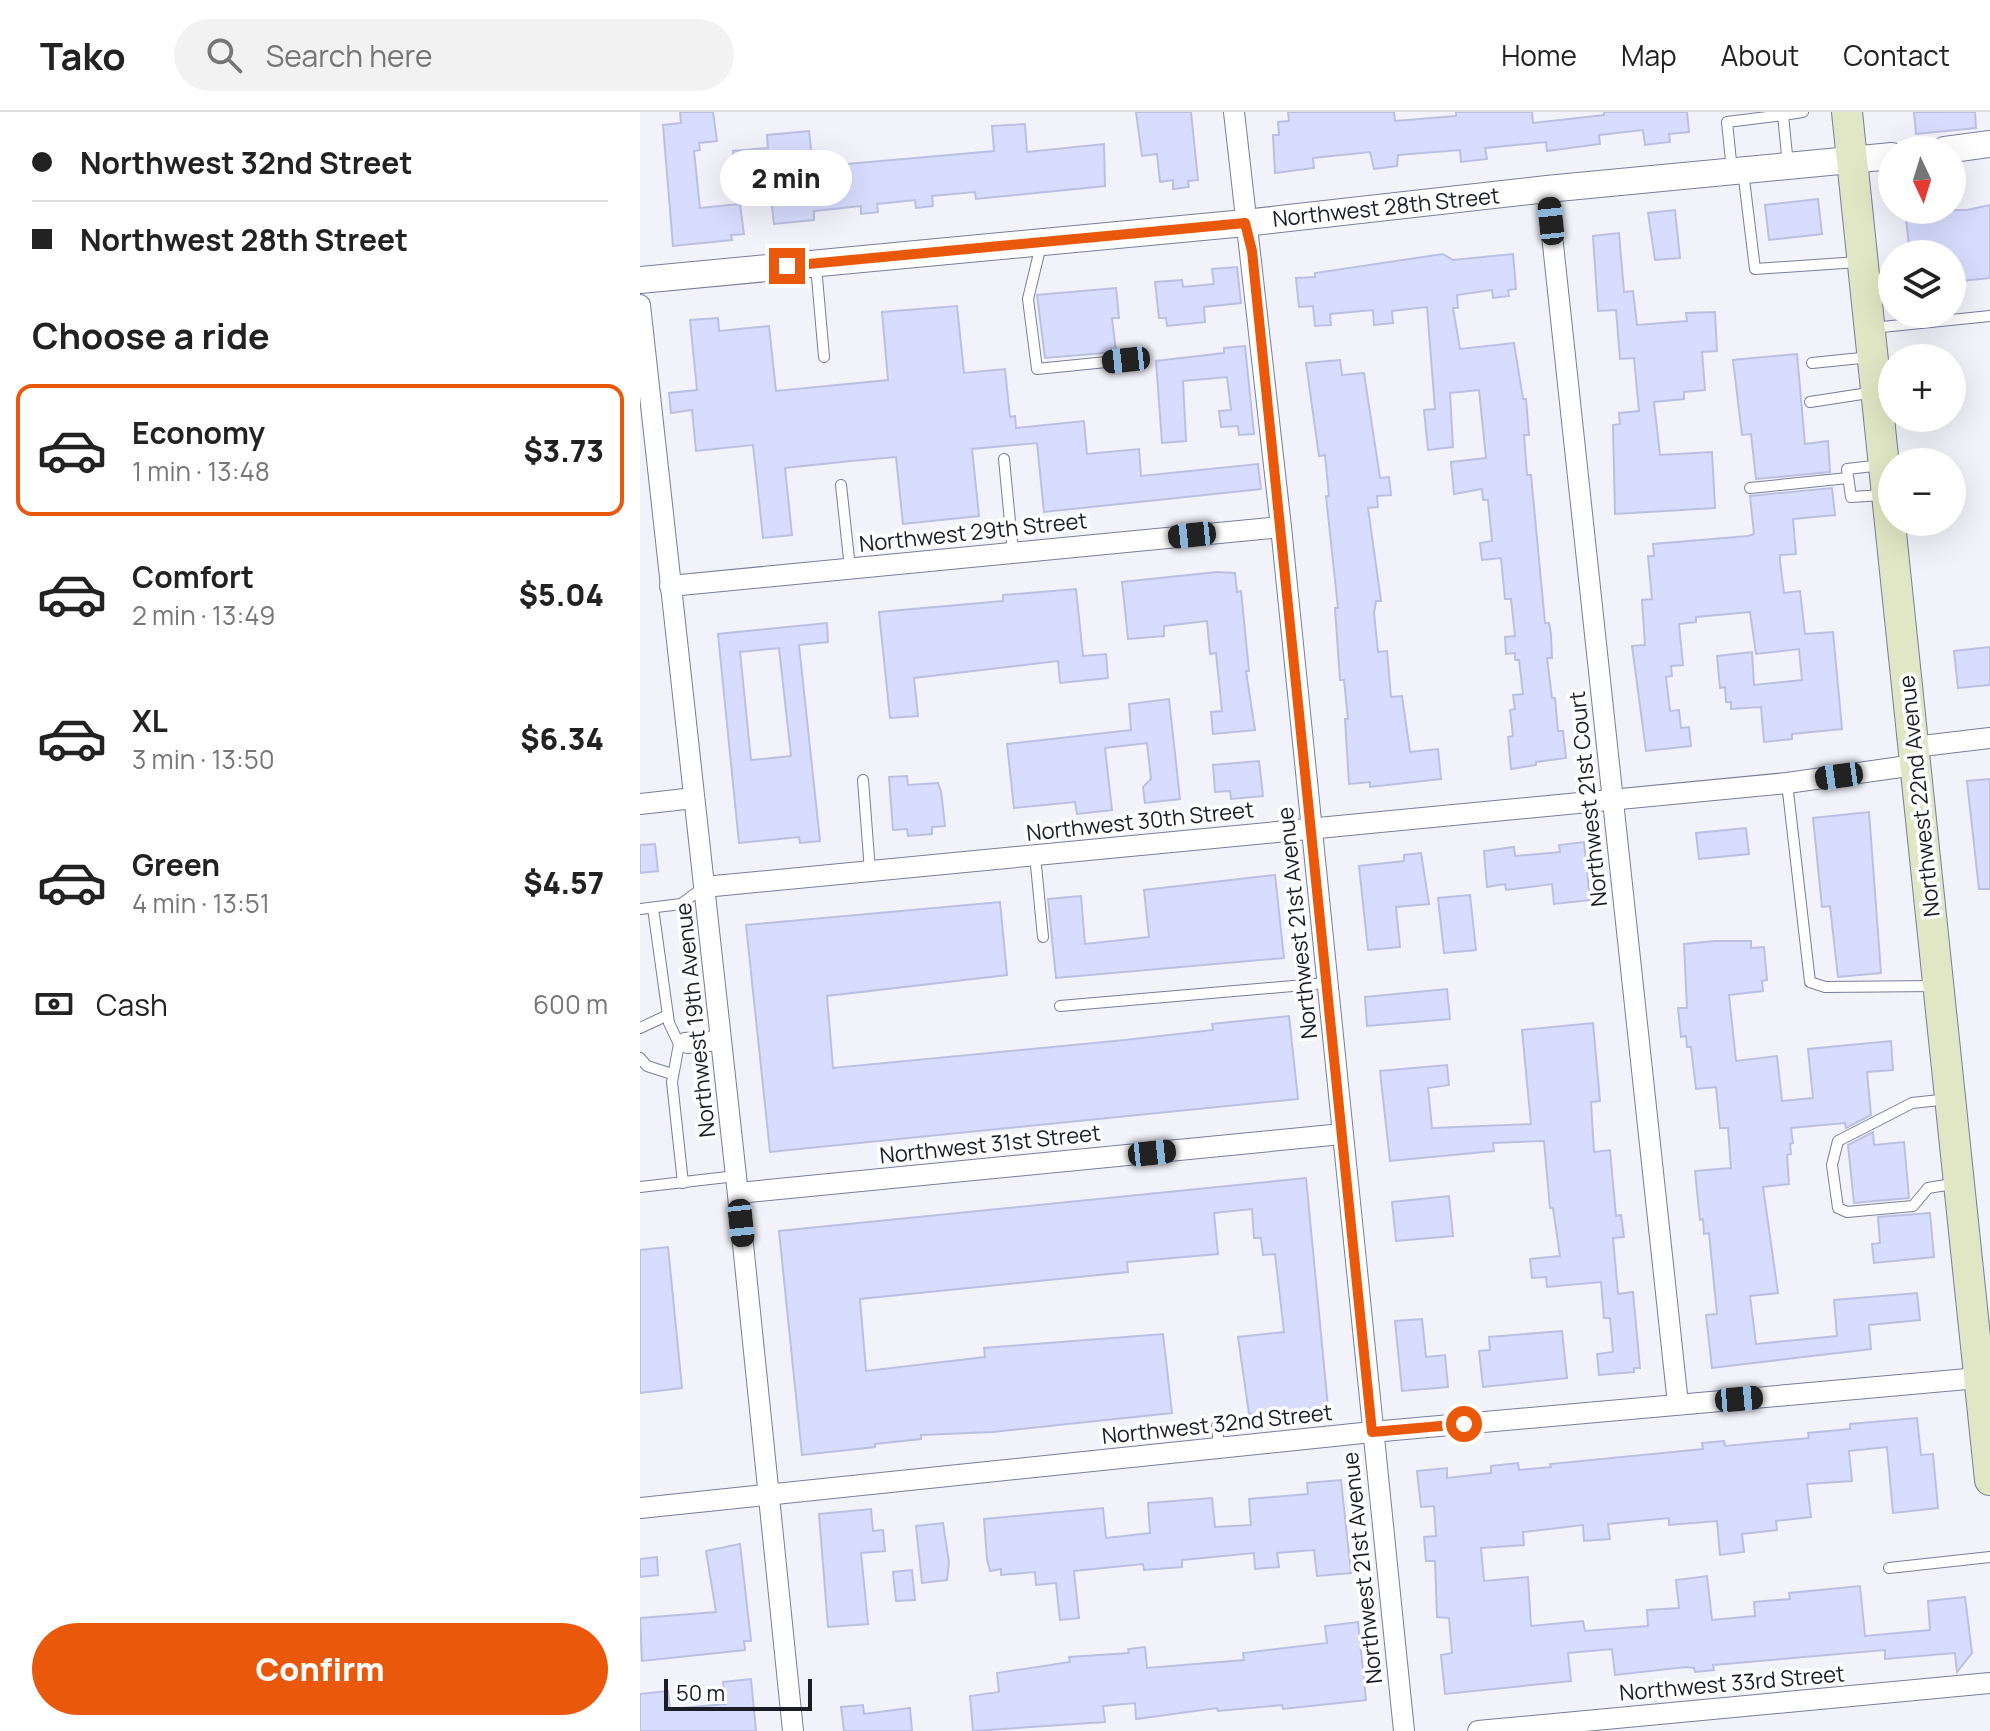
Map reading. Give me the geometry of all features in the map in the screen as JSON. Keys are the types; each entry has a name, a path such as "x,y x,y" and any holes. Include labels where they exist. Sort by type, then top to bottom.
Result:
{"main road":[{"name":"Northwest 22nd Avenue","path":"1847,112 1882,448"},
{"name":"Northwest 22nd Avenue","path":"1891,536 1960,1182 1985,1377 1990,1480"}],"street":[{"name":"Northwest 21st Avenue","path":"1234,112 1281,527 1404,1731"},
{"path":"1966,147 1990,144"},
{"name":"Northwest 28th Street","path":"640,280 1245,223 1547,189 1878,158"},
{"name":"Northwest 21st Court","path":"1547,189 1678,1404"},
{"name":"Northwest 19th Avenue","path":"640,305 649,482 670,586 737,1185 793,1731"},
{"name":"Northwest 29th Street","path":"670,586 1281,527"},
{"name":"Northwest 30th Street","path":"704,887 1787,783 1990,738"},
{"path":"640,804 694,798"},
{"name":"Northwest 31st Street","path":"737,1185 1342,1134"},
{"name":"Northwest 32nd Street","path":"640,1508 1372,1432 1985,1377"},
{"name":"Northwest 33rd Street","path":"1478,1731 1990,1683"}],"lane":[{"path":"1803,112 1725,117 1755,269 1863,262"},
{"path":"1783,114 1788,167"},
{"path":"1041,243 1028,299 1037,369 1126,360"},
{"path":"815,264 824,357"},
{"path":"1812,363 1872,342 1990,316"},
{"path":"1810,402 1877,392"},
{"path":"1004,459 1013,553"},
{"path":"1878,466 1847,469 1851,497 1878,496"},
{"path":"1750,488 1848,478"},
{"path":"841,485 850,568"},
{"path":"863,780 870,871"},
{"path":"1787,783 1810,982 1866,988 1939,986"},
{"path":"1035,855 1043,937"},
{"path":"640,909 681,904 704,887"},
{"path":"653,908 668,1015 679,1044 672,1074 683,1183"},
{"path":"1060,1006 1327,983"},
{"path":"640,1028 668,1015"},
{"path":"679,1044 687,1048 721,1040"},
{"path":"640,1058 647,1066 672,1074"},
{"path":"1951,1099 1912,1103 1838,1141 1832,1165 1838,1208 1847,1212 1913,1206 1928,1188 1960,1182"},
{"path":"640,1187 683,1183 737,1185"},
{"path":"1217,1426 1219,1448"},
{"path":"1889,1568 1990,1557"}],"building":[{"path":"680,112 713,112 717,141 699,143 700,150 694,151 700,208 740,204 744,234 731,235 732,240 673,246 663,125 681,123"},
{"path":"1136,112 1191,112 1198,180 1188,181 1189,187 1173,189 1173,180 1160,182 1157,154 1142,156"},
{"path":"1288,112 1394,112 1395,121 1456,116 1456,112 1532,112 1533,123 1604,115 1604,112 1687,112 1689,132 1669,134 1670,142 1645,145 1643,130 1599,135 1600,144 1547,151 1546,142 1485,148 1487,159 1461,162 1460,150 1398,155 1397,166 1374,169 1370,152 1313,158 1314,168 1275,173 1273,135 1279,135 1278,122 1289,121"},
{"path":"1914,112 1975,112 1976,128 1916,134"},
{"path":"1025,124 1027,152 1104,144 1105,186 976,199 975,192 932,196 933,206 916,208 915,200 877,204 878,212 861,214 861,206 814,211 814,220 774,224 770,188 736,191 733,151 768,148 767,135 809,131 813,167 994,151 992,126"},
{"path":"1818,199 1822,234 1769,240 1765,205"},
{"path":"1990,205 1990,278 1966,281 1966,240 1908,240 1907,224 1966,224 1967,210"},
{"path":"1675,210 1680,258 1655,260 1648,213"},
{"path":"1619,233 1624,292 1633,291 1637,325 1687,321 1686,313 1715,312 1717,351 1702,352 1705,390 1684,392 1684,399 1654,402 1660,455 1712,452 1715,508 1615,514 1613,425 1620,424 1619,413 1639,411 1634,358 1620,359 1616,310 1598,311 1593,236"},
{"path":"1443,254 1453,260 1513,254 1516,289 1508,290 1509,296 1493,298 1492,290 1457,295 1458,308 1453,308 1460,349 1514,343 1523,399 1526,399 1529,435 1524,435 1527,475 1531,475 1545,623 1549,623 1551,634 1552,658 1547,658 1558,731 1563,731 1566,758 1511,769 1508,737 1513,736 1510,710 1515,709 1513,695 1523,694 1519,660 1515,660 1515,653 1506,654 1505,637 1515,636 1511,599 1505,599 1501,558 1482,560 1480,543 1492,541 1488,500 1483,500 1482,489 1454,494 1451,462 1486,458 1479,390 1450,393 1453,447 1428,450 1424,410 1435,409 1427,307 1392,311 1393,323 1374,325 1373,310 1330,314 1331,325 1315,326 1313,306 1299,307 1296,278"},
{"path":"1237,267 1241,303 1204,307 1205,322 1167,326 1166,318 1159,318 1155,282 1182,280 1183,287 1214,284 1212,269"},
{"path":"1116,288 1119,318 1112,318 1116,352 1045,358 1037,295"},
{"path":"957,306 964,373 1005,369 1010,417 1015,416 1016,428 1084,421 1087,454 1139,449 1141,476 1258,464 1261,489 1044,512 1037,443 972,449 979,516 903,524 896,457 851,461 785,468 792,535 763,538 753,445 696,451 692,410 671,413 669,393 697,390 690,320 718,318 719,331 769,326 776,391 888,380 882,312"},
{"path":"1245,346 1254,434 1239,435 1238,426 1221,427 1219,411 1231,410 1227,377 1183,381 1186,441 1162,443 1156,361 1224,353 1224,348"},
{"path":"1797,354 1805,444 1828,441 1830,472 1756,479 1751,434 1742,435 1733,360"},
{"path":"1340,360 1342,375 1364,373 1380,478 1389,477 1391,495 1377,496 1378,507 1368,508 1381,601 1376,601 1374,613 1378,652 1387,651 1391,697 1402,696 1410,752 1438,749 1441,779 1370,787 1370,782 1349,784 1345,719 1348,719 1344,680 1340,680 1335,608 1338,608 1326,496 1329,496 1325,455 1319,456 1306,363"},
{"path":"1832,488 1835,515 1793,519 1796,554 1780,555 1780,561 1784,593 1800,591 1805,634 1833,632 1842,729 1792,734 1792,739 1764,742 1761,707 1731,709 1731,702 1726,702 1725,687 1720,688 1717,656 1752,652 1754,685 1802,680 1799,649 1756,654 1750,612 1696,617 1696,622 1679,624 1683,665 1671,666 1672,676 1666,677 1670,711 1679,710 1681,728 1689,727 1691,746 1646,751 1632,646 1645,645 1642,600 1652,599 1648,556 1654,556 1653,544 1748,536 1754,534 1750,496"},
{"path":"1217,572 1235,573 1237,592 1241,591 1249,671 1246,671 1255,730 1213,734 1211,712 1222,711 1216,653 1210,654 1207,621 1164,626 1164,636 1128,639 1122,582"},
{"path":"1076,589 1083,656 1106,654 1108,678 1060,683 1058,661 914,678 918,716 890,718 879,612 1003,601 1003,595"},
{"path":"827,623 828,642 799,645 820,841 800,843 799,837 739,843 718,634","holes":["779,648 791,756 751,760 740,652"]},
{"path":"1990,647 1990,685 1958,688 1954,651"},
{"path":"1169,699 1180,799 1145,803 1143,787 1151,779 1147,743 1105,748 1112,810 1077,814 1075,802 1014,808 1007,744 1131,730 1129,704"},
{"path":"1259,761 1263,796 1231,799 1230,791 1215,792 1213,765"},
{"path":"907,776 908,785 938,783 945,826 932,827 932,834 908,836 907,829 893,830 889,777"},
{"path":"1990,779 1990,889 1979,889 1967,781"},
{"path":"1869,812 1881,973 1838,977 1830,906 1822,907 1813,818"},
{"path":"1746,828 1749,854 1699,859 1696,833"},
{"path":"1584,842 1590,900 1554,904 1552,884 1506,890 1505,884 1487,887 1484,851 1514,847 1515,856 1560,852 1559,845"},
{"path":"655,844 658,871 640,873 640,845"},
{"path":"1421,853 1429,904 1396,907 1400,947 1368,950 1359,866 1404,861 1404,855"},
{"path":"1275,875 1284,958 1056,978 1048,899 1081,896 1085,944 1149,937 1144,890"},
{"path":"1470,895 1476,950 1444,953 1438,898"},
{"path":"1000,902 1007,975 827,996 833,1068 1213,1030 1212,1024 1289,1016 1298,1099 770,1152 746,925"},
{"path":"1751,941 1751,948 1764,947 1767,980 1762,981 1763,991 1729,995 1736,1061 1777,1056 1782,1101 1813,1098 1808,1049 1891,1041 1893,1070 1867,1072 1871,1115 1846,1128 1845,1123 1791,1128 1793,1143 1790,1144 1791,1154 1787,1155 1789,1184 1763,1187 1778,1293 1750,1296 1756,1344 1837,1336 1834,1300 1917,1293 1920,1320 1869,1325 1871,1349 1712,1368 1706,1315 1717,1314 1709,1233 1704,1234 1703,1219 1700,1220 1695,1171 1731,1168 1728,1128 1720,1128 1716,1087 1696,1089 1691,1047 1687,1047 1686,1036 1681,1037 1678,1008 1687,1008 1684,944"},
{"path":"1447,989 1450,1019 1367,1026 1365,997"},
{"path":"1593,1023 1600,1101 1591,1102 1594,1152 1610,1150 1616,1216 1621,1215 1624,1237 1613,1238 1618,1294 1633,1292 1640,1368 1634,1368 1634,1372 1599,1375 1597,1354 1613,1352 1610,1318 1604,1318 1601,1282 1547,1287 1546,1277 1532,1278 1530,1259 1560,1256 1553,1208 1550,1208 1544,1141 1493,1143 1494,1151 1390,1161 1380,1071 1447,1065 1449,1085 1428,1088 1432,1128 1531,1124 1522,1030"},
{"path":"1873,1132 1874,1145 1904,1142 1909,1198 1854,1203 1848,1145"},
{"path":"1306,1178 1328,1407 1249,1414 1238,1337 1284,1332 1275,1254 1263,1255 1261,1238 1254,1238 1252,1209 1214,1213 1218,1254 1127,1262 1128,1272 860,1299 866,1371 985,1357 984,1348 1163,1334 1172,1413 993,1432 921,1435 921,1439 875,1444 875,1447 802,1455 779,1231"},
{"path":"1449,1196 1453,1236 1396,1241 1392,1202"},
{"path":"1930,1213 1934,1257 1874,1263 1872,1244 1880,1243 1878,1217"},
{"path":"668,1247 682,1388 640,1393 640,1250"},
{"path":"1422,1319 1426,1357 1445,1355 1448,1387 1402,1391 1395,1321"},
{"path":"1562,1331 1567,1378 1483,1387 1479,1351 1490,1350 1489,1337"},
{"path":"1917,1418 1921,1455 1933,1454 1938,1508 1893,1513 1887,1447 1849,1451 1852,1481 1807,1484 1811,1517 1776,1521 1777,1530 1742,1534 1744,1552 1720,1555 1717,1521 1669,1525 1669,1518 1608,1524 1610,1539 1584,1541 1583,1525 1523,1532 1524,1545 1481,1548 1484,1581 1528,1577 1531,1626 1583,1621 1585,1631 1648,1626 1647,1610 1679,1608 1676,1580 1707,1576 1712,1620 1755,1616 1754,1602 1790,1599 1789,1593 1860,1586 1865,1636 1930,1630 1928,1601 1965,1597 1972,1653 1957,1672 1955,1653 1885,1659 1885,1650 1713,1665 1714,1670 1695,1672 1694,1668 1686,1667 1615,1675 1612,1649 1568,1653 1571,1681 1445,1694 1441,1655 1452,1653 1449,1618 1437,1617 1435,1561 1426,1561 1424,1537 1436,1536 1434,1506 1421,1507 1417,1471 1447,1468 1447,1478 1491,1473 1491,1466 1518,1463 1519,1470 1551,1467 1550,1464 1703,1449 1702,1443 1724,1441 1725,1446 1809,1438 1808,1433 1850,1429 1850,1424"},
{"path":"1341,1480 1351,1573 1317,1576 1314,1550 1277,1553 1279,1567 1255,1569 1254,1553 1182,1560 1182,1567 1144,1570 1143,1564 1074,1571 1079,1618 1060,1620 1056,1583 1036,1585 1035,1572 1001,1575 1001,1569 990,1571 987,1559 984,1519 1103,1508 1106,1538 1150,1533 1148,1503 1212,1498 1215,1527 1251,1525 1249,1499 1308,1494 1307,1483"},
{"path":"871,1509 873,1531 883,1530 885,1551 861,1553 868,1624 828,1627 819,1514"},
{"path":"943,1523 949,1562 947,1580 922,1583 916,1526"},
{"path":"740,1544 751,1641 744,1641 745,1650 642,1661 640,1618 716,1612 706,1551"},
{"path":"657,1557 658,1575 640,1577 640,1559"},
{"path":"912,1570 915,1600 896,1601 893,1572"},
{"path":"1358,1622 1366,1700 1283,1709 1282,1705 1218,1711 1217,1708 1136,1719 1135,1703 1103,1706 1105,1722 973,1731 970,1696 999,1692 997,1673 1070,1662 1069,1657 1129,1653 1128,1649 1145,1647 1147,1668 1244,1660 1243,1653 1327,1643 1325,1626"},
{"path":"751,1679 756,1731 640,1731 640,1694 668,1691 670,1709 726,1704 723,1682"},
{"path":"863,1705 864,1714 910,1708 912,1731 844,1731 841,1707"}],"route":[{"path":"787,266 1245,223 1252,251 1272,435 1372,1432 1464,1424"}]}
